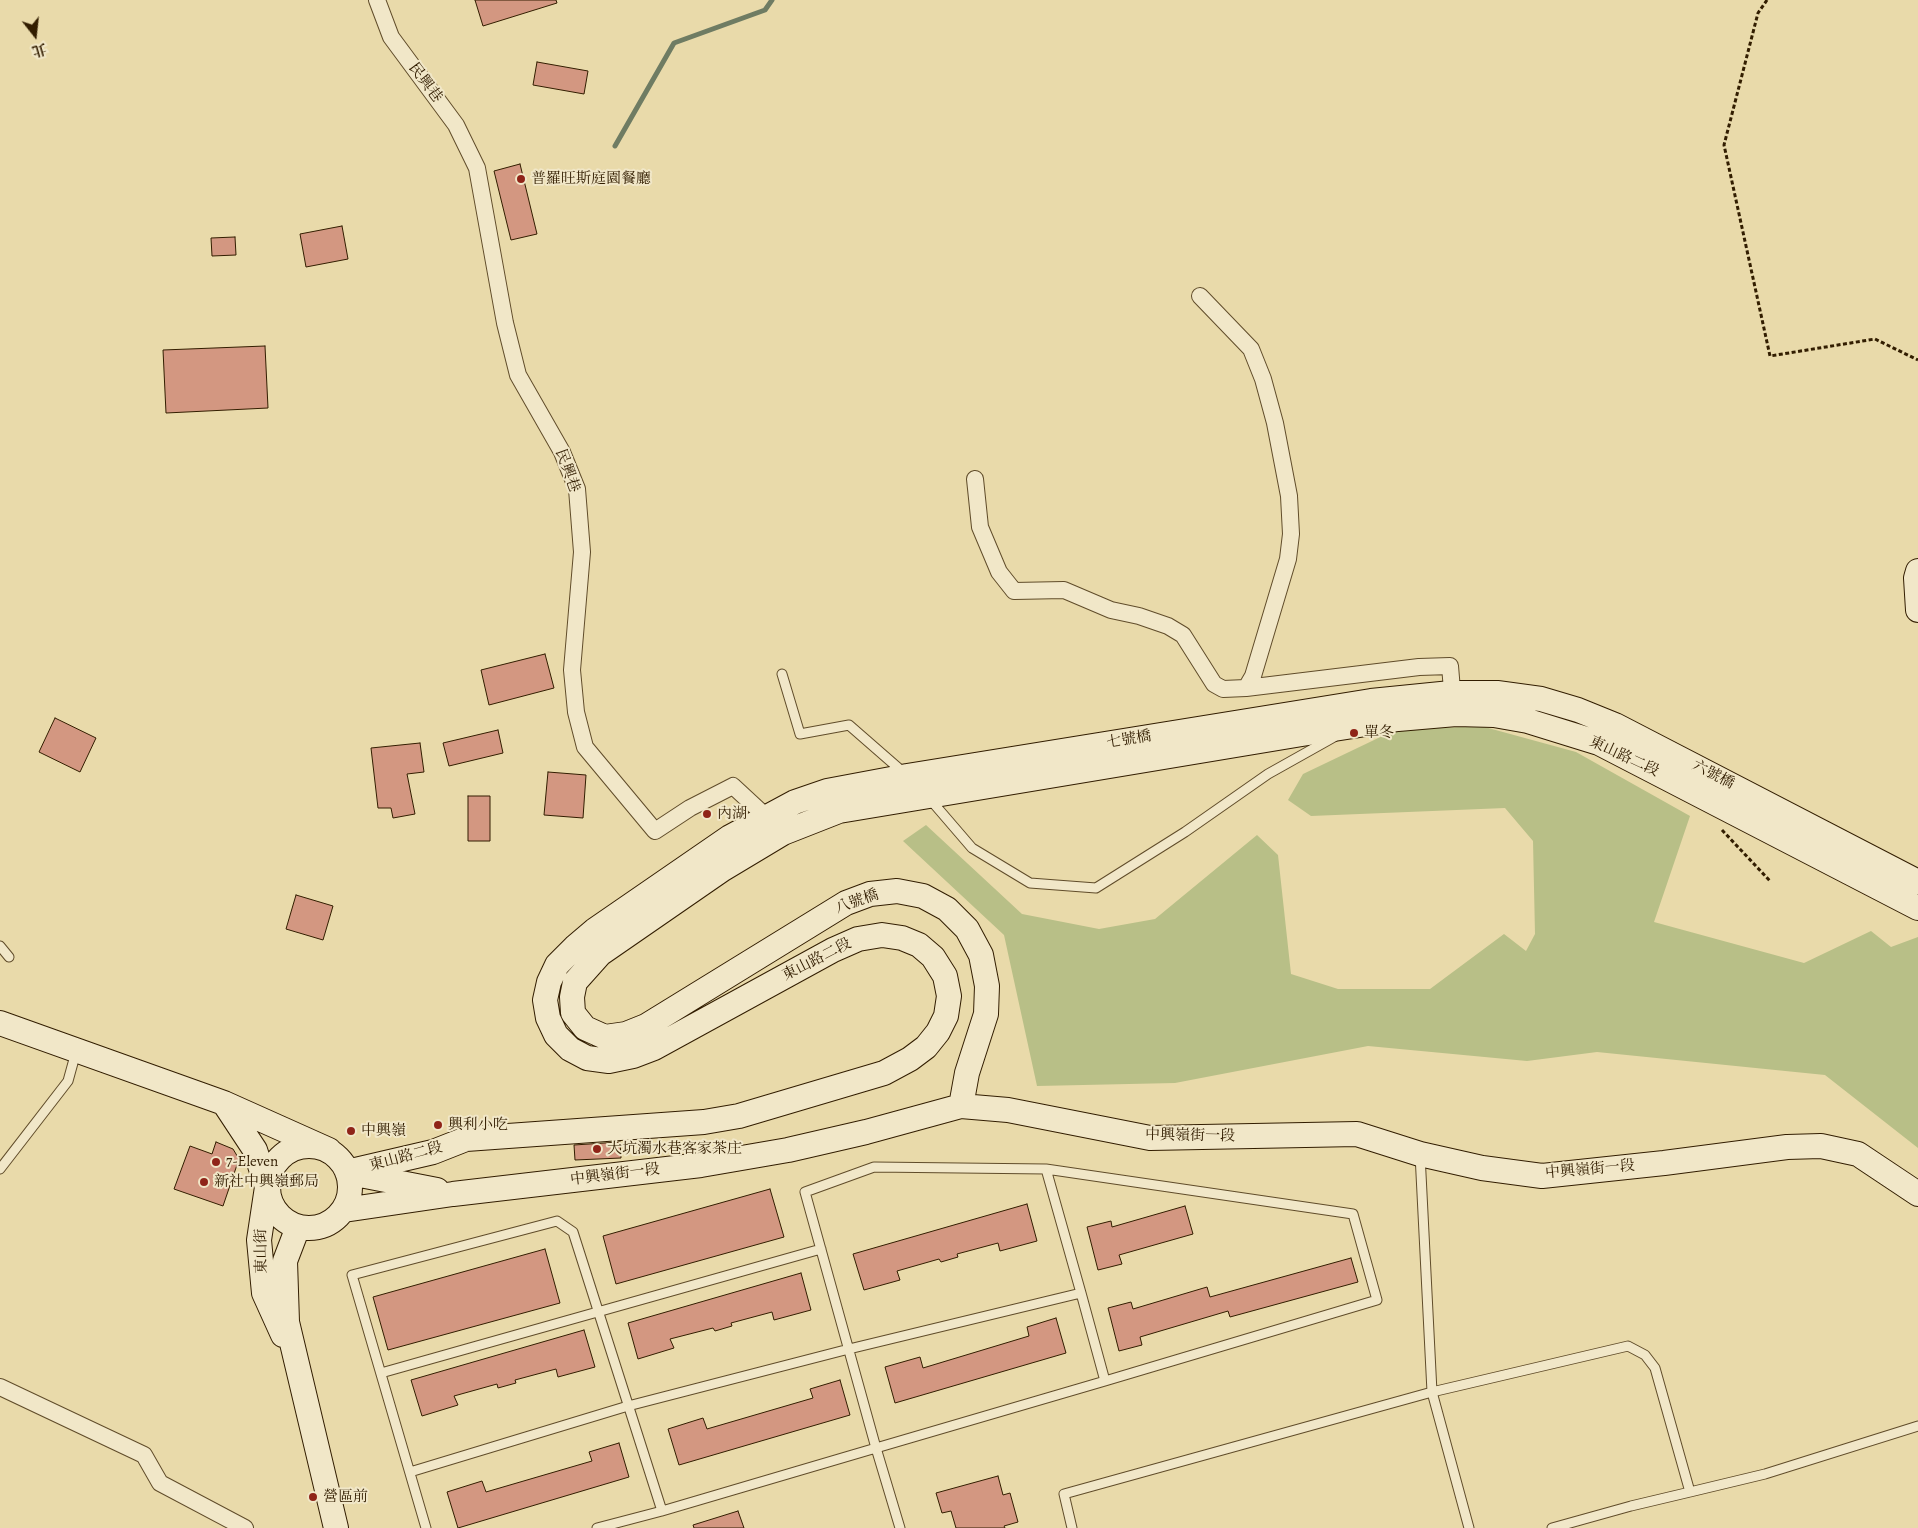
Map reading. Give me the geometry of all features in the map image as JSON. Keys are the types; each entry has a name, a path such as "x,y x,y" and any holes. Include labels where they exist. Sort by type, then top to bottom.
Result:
{"main road":[{"path":"1918,571 1916,578 1918,610"},
{"name":"東山路二段","path":"1301,723 1354,726 1497,693 1541,699"},
{"name":"六號橋","path":"1541,699 1578,710 1615,725 1918,882"},
{"name":"東山路二段","path":"1301,723 1453,703 1494,715 1528,721 1599,743 1918,908"},
{"name":"七號橋","path":"959,768 1301,723"},
{"name":"七號橋","path":"971,789 1301,723"},
{"name":"東山路二段","path":"646,1026 626,1034 605,1037 585,1028 573,1013 572,997 575,982 600,954 723,868 782,833 959,768"},
{"name":"東山路二段","path":"347,1172 433,1152 466,1139 704,1122 739,1116 884,1073 910,1059 926,1047 938,1032 946,1016 949,996 945,976 933,957 919,945 902,938 882,935 858,939 833,950 654,1048 633,1056 609,1060 587,1058 570,1049 556,1035 548,1018 545,1000 549,982 563,958 575,947 610,919 730,837 766,816 795,802 827,791 917,785 971,789"},
{"name":"八號橋","path":"646,1026 826,914 870,894 897,891 923,896 947,909 967,929 981,955 987,986 986,1014 966,1073 960,1106"},
{"path":"0,1023 224,1102 330,1150 338,1157 347,1172 351,1188 344,1210 325,1225 312,1228 298,1227 286,1221 276,1212 269,1200 267,1187 269,1173 276,1160 288,1151 301,1145 316,1145 330,1150"},
{"name":"東山街","path":"224,1102 255,1150 267,1187 259,1240 264,1293 298,1369"},
{"name":"中興嶺街一段","path":"344,1210 453,1194 701,1165 788,1150 866,1132 960,1106 1008,1110 1150,1138 1357,1134 1420,1154 1482,1168 1542,1176 1787,1147 1821,1146 1858,1154 1918,1194"},
{"name":"中興嶺街一段","path":"347,1172 453,1194"},
{"name":"東山街","path":"298,1227 284,1261 287,1322 336,1528"}],"street":[{"name":"民興巷","path":"377,0 391,37 456,125 477,168 505,323 518,375 562,452 577,489 582,552 572,670 576,712 585,747 655,831 690,808 733,786 782,833"},
{"path":"1200,296 1251,349 1264,379 1275,423 1289,496 1291,534 1288,559 1253,676 1246,688"},
{"path":"975,479 983,535 999,572 1014,591 1064,590 1111,610 1139,616 1168,626 1183,635 1214,684 1223,689 1246,688 1419,667 1450,666 1453,703"},
{"path":"0,1387 144,1455 160,1483 245,1528"}],"lane":[{"path":"782,674 800,734 849,725 917,785 972,848 1030,883 1096,888 1186,832 1268,774 1354,726"},
{"path":"0,946 9,957"},
{"path":"0,1169 68,1081 77,1049"},
{"path":"1420,1154 1432,1392 1469,1528"},
{"path":"597,1528 662,1511 876,1448 1105,1380 1377,1300 1353,1214 1046,1169 874,1167 806,1192 876,1448 900,1528"},
{"path":"1046,1169 1105,1380"},
{"path":"426,1528 352,1275 557,1220 573,1232 662,1511"},
{"path":"381,1372 821,1249"},
{"path":"410,1472 628,1406 849,1349 1081,1293"},
{"path":"1072,1528 1064,1494 1432,1392 1628,1346 1645,1354 1656,1368 1690,1492"},
{"path":"1552,1528 1630,1506 1765,1474 1918,1426"}],"path":[{"path":"1767,0 1758,13 1724,145 1770,356 1875,339 1918,360"}],"green space":[{"path":"1481,726 1576,752 1690,816 1654,922 1804,963 1871,931 1891,947 1918,937 1918,1148 1825,1075 1597,1052 1527,1061 1368,1046 1175,1083 1037,1086 1004,935 903,841 926,825 1022,914 1099,929 1155,919 1257,835 1278,855 1291,974 1338,989 1430,989 1504,934 1526,951 1535,934 1533,841 1505,808 1311,816 1288,800 1303,774 1395,730"}],"building":[{"path":"475,0 556,0 557,3 483,26"},
{"path":"537,62 588,71 584,94 533,85"},
{"path":"520,164 537,234 511,240 494,171"},
{"path":"342,226 348,259 306,267 300,234"},
{"path":"235,237 236,255 212,256 211,238"},
{"path":"265,346 268,408 166,413 163,350"},
{"path":"545,654 554,688 489,705 481,670"},
{"path":"55,718 96,738 80,772 39,752"},
{"path":"498,730 503,753 449,766 443,743"},
{"path":"420,743 424,772 407,774 415,814 393,818 391,808 378,808 371,748"},
{"path":"548,772 586,775 583,818 544,815"},
{"path":"468,796 490,796 490,841 468,841"},
{"path":"296,895 333,906 323,940 286,929"},
{"name":"新社中興嶺郵局","path":"216,1142 233,1149 239,1159 223,1206 174,1189 190,1146 212,1154"},
{"name":"大坑濁水巷客家茶庄","path":"620,1142 621,1158 575,1160 574,1145"},
{"path":"770,1189 784,1237 616,1284 603,1236"},
{"path":"1027,1204 1037,1241 1000,1251 998,1243 957,1254 958,1257 941,1262 939,1259 897,1271 900,1280 864,1290 853,1254"},
{"path":"1185,1206 1193,1234 1119,1255 1122,1264 1098,1270 1087,1227 1111,1221 1112,1227"},
{"path":"545,1249 560,1303 388,1350 373,1297"},
{"path":"1351,1258 1358,1282 1230,1317 1228,1311 1140,1337 1142,1345 1119,1351 1108,1308 1131,1302 1133,1309 1207,1287 1210,1297"},
{"path":"801,1273 811,1310 774,1320 772,1312 731,1323 732,1326 715,1331 713,1328 670,1339 674,1348 638,1359 628,1323"},
{"path":"1056,1318 1066,1353 895,1403 885,1367 920,1357 923,1368 1029,1336 1027,1327"},
{"path":"584,1330 595,1367 558,1377 556,1369 515,1380 516,1383 498,1388 497,1384 454,1396 458,1405 422,1416 411,1380"},
{"path":"840,1380 850,1415 679,1465 668,1429 703,1418 707,1429 813,1398 810,1389"},
{"path":"619,1443 629,1477 458,1528 447,1492 482,1481 486,1492 592,1461 589,1452"},
{"path":"998,1476 1003,1495 1010,1493 1018,1522 1004,1526 1005,1528 956,1528 951,1511 942,1513 936,1493"},
{"path":"738,1511 744,1528 694,1528 693,1525"}],"waterway":[{"path":"615,146 674,43 765,10 772,0"}],"place":[{"name":"普羅旺斯庭園餐廳","path":"521,179"},
{"name":"單冬","path":"1354,733"},
{"name":"內湖","path":"707,814"},
{"name":"興利小吃","path":"438,1125"},
{"name":"中興嶺","path":"351,1131"},
{"name":"大坑濁水巷客家茶庄","path":"597,1149"},
{"name":"7-Eleven","path":"216,1162"},
{"name":"新社中興嶺郵局","path":"204,1182"},
{"name":"營區前","path":"313,1497"}]}
